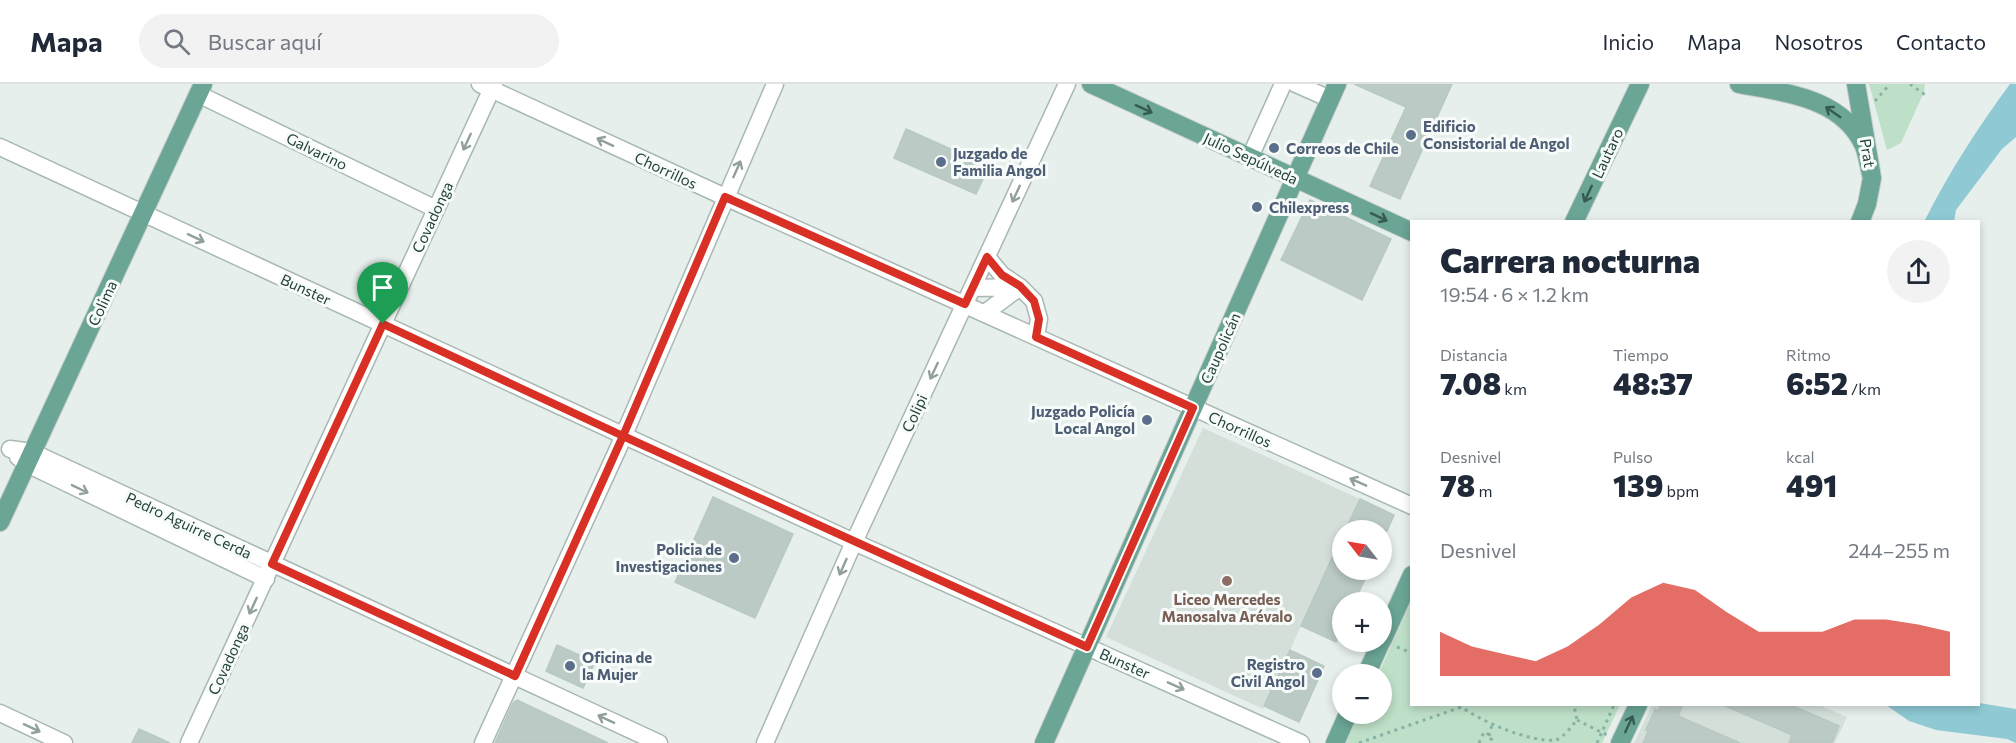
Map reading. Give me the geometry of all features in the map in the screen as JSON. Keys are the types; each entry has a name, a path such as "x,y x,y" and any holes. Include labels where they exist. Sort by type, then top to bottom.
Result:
{"main road":[{"name":"Julio Sepúlveda","path":"1091,84 1410,231"},
{"name":"Lautaro","path":"1575,220 1640,84"},
{"path":"1738,84 1801,97 1821,104 1836,113 1847,122 1863,146 1872,178"},
{"name":"Prat","path":"1856,84 1872,178 1867,204 1861,220"},
{"name":"Colima","path":"0,522 201,89"},
{"name":"Caupolicán","path":"1044,743 1333,92"},
{"path":"1392,618 1410,579"},
{"path":"1621,742 1638,706"},
{"path":"1335,743 1344,724"}],"street":[{"path":"483,743 623,436 775,84"},
{"name":"Colipi","path":"765,743 854,542 1067,84"},
{"path":"1250,157 1283,84"},
{"path":"1296,84 1333,92"},
{"name":"Chorrillos","path":"488,86 725,197 1410,505"},
{"name":"Covadonga","path":"189,743 436,209 488,86"},
{"name":"Galvarino","path":"201,89 436,209"},
{"name":"Bunster","path":"0,147 854,542 1301,743"},
{"path":"987,257 1002,275 1028,293 1038,310 1039,328 1036,337"},
{"path":"973,288 1020,286"},
{"path":"985,314 1020,286"},
{"name":"Pedro Aguirre Cerda","path":"5,447 269,572 515,676 659,743"},
{"path":"0,713 64,743"}],"path":[{"path":"1910,84 1928,97"},
{"path":"1359,743 1460,706 1492,726 1542,742 1559,739 1576,720 1574,706"},
{"path":"1597,743 1614,706"},
{"path":"1576,720 1621,742"},
{"path":"1488,734 1492,726"},
{"path":"1479,743 1484,732 1493,736 1489,743"}],"shaded area":[{"name":"Liceo Mercedes Manosalva Arévalo","path":"1203,428 1360,499 1350,520 1332,520 1332,558 1263,709 1106,637"},
{"path":"1652,706 1821,706 1847,717 1835,743 1634,743"}],"green space":[{"path":"1869,84 1925,84 1924,92 1901,143 1887,150"},
{"path":"1410,604 1410,706 1620,706 1602,743 1346,743 1355,724 1392,724 1392,664 1383,664 1388,652 1392,652 1392,644"}],"water":[{"path":"2010,84 2016,84 2016,137 2002,149 1956,210 1954,220 1925,220 1943,186"},
{"path":"1980,703 2016,709 2016,743 2007,739 1936,730 1909,721 1887,706 1980,706"}],"building":[{"name":"Edificio Consistorial de Angol","path":"1354,84 1452,84 1400,199 1370,186 1406,107"},
{"name":"Juzgado de Familia Angol","path":"906,129 989,166 976,194 894,158"},
{"path":"1310,200 1391,239 1362,300 1281,260"},
{"name":"Policia de Investigaciones","path":"713,497 793,534 755,618 675,582"},
{"path":"1360,499 1394,515 1392,520 1350,520"},
{"path":"1332,558 1332,580 1364,580 1359,592 1332,592 1332,640 1301,626"},
{"name":"Oficina de la Mujer","path":"557,645 595,662 583,688 546,671"},
{"path":"1290,650 1324,666 1299,722 1264,706"},
{"path":"517,700 608,743 495,743 513,703"},
{"path":"1660,706 1683,706 1678,716 1740,743 1643,743 1655,709 1658,711"},
{"path":"1725,706 1793,706 1839,726 1832,743 1789,743 1792,735"},
{"path":"139,729 170,743 132,743"}],"place":[{"name":"Edificio Consistorial de Angol","path":"1411,135"},
{"name":"Correos de Chile","path":"1274,148"},
{"name":"Juzgado de Familia Angol","path":"941,162"},
{"name":"Chilexpress","path":"1257,207"},
{"name":"Juzgado Policía Local Angol","path":"1147,420"},
{"name":"Policia de Investigaciones","path":"734,558"},
{"name":"Liceo Mercedes Manosalva Arévalo","path":"1227,581"},
{"name":"Oficina de la Mujer","path":"570,666"},
{"name":"Registro Civil Angol","path":"1317,673"}],"route":[{"path":"383,324 272,564 515,676 623,436 1087,647 1193,408 1036,337 1039,319 1034,301 1020,286 1002,275 987,257 965,304 725,197 623,436 383,324"}]}
